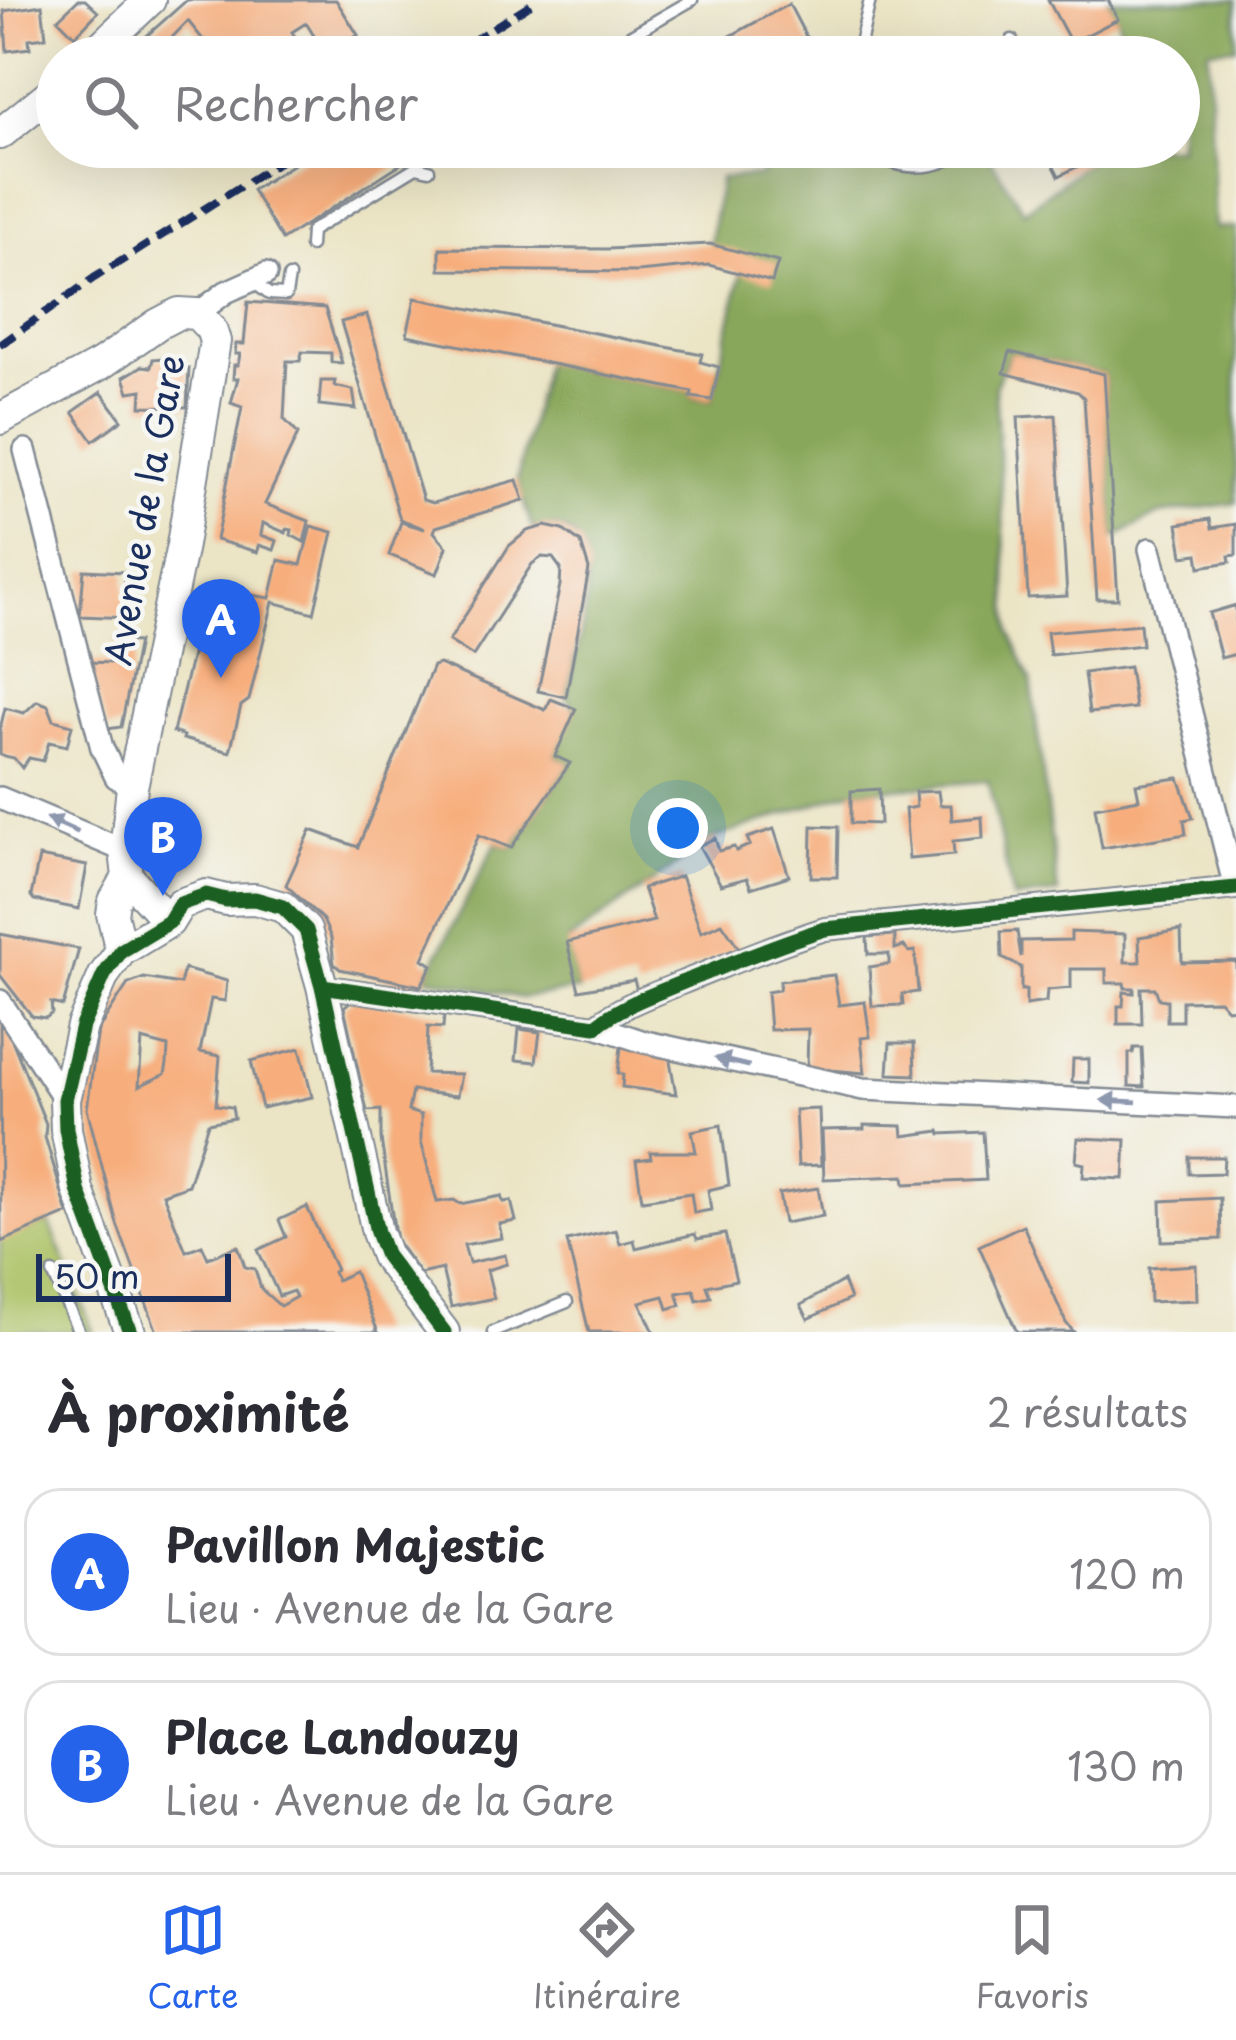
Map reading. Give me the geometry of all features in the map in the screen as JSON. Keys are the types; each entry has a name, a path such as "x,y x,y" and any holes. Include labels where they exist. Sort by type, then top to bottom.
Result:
{"main road":[{"path":"112,36 150,0"},
{"path":"0,134 36,105"},
{"name":"Avenue de la Gare","path":"0,419 100,364 179,313 197,314 211,329 215,341 182,545 132,787 127,864 112,914 121,951"},
{"path":"127,864 169,922"},
{"path":"130,1332 79,1190 64,1100 89,1004 121,951 169,922 180,904 206,895 270,902 294,916 306,930 377,1232 394,1267 444,1332"}],"street":[{"path":"197,314 226,292 269,277"},
{"path":"25,450 103,748 116,777 132,787"},
{"path":"596,1026 649,997 825,929 1236,888 1150,549"},
{"path":"0,798 127,864"},
{"path":"322,986 596,1026 641,1041 863,1089 1236,1107"},
{"path":"0,1001 64,1100"}],"lane":[{"path":"629,36 692,0"},
{"path":"862,36 870,0"},
{"path":"310,245 311,231 414,168"},
{"path":"420,168 429,170"},
{"path":"53,1273 79,1332"},
{"path":"493,1332 567,1302"}],"green space":[{"path":"1108,0 1236,0 1236,47 1208,49 1215,228 1236,228 1236,503 1159,514 1114,538 1104,374 1010,352 995,387 1010,632 1031,680 1058,893 1013,899 988,781 852,791 715,838 568,941 579,990 521,998 426,977 496,843 511,848 570,763 555,756 575,709 566,697 584,619 586,562 578,540 561,528 532,528 517,480 544,362 712,400 741,274 710,244 720,179 761,176 762,168 996,168 1024,211 1080,168 1200,168 1200,36 1121,36"},
{"path":"49,1222 93,1332 0,1332 0,1240"}],"building":[{"path":"78,0 85,0 98,12 75,36 58,19"},
{"path":"187,0 336,0 358,35 314,36 306,23 292,32 295,36 200,36 188,21 173,36 147,36"},
{"path":"1048,0 1108,0 1118,19 1085,36 1067,36"},
{"path":"789,4 806,36 730,36"},
{"path":"42,5 46,36 29,39 30,48 7,51 4,11"},
{"path":"287,168 394,168 282,240 252,190"},
{"path":"710,244 778,262 772,282 709,265 638,272 440,270 440,248"},
{"path":"415,298 702,354 700,362 719,367 712,400 691,397 692,392 407,335"},
{"path":"248,302 325,308 342,363 331,362 331,353 302,352 300,361 287,361 284,419 298,434 265,504 309,521 304,542 291,535 292,530 286,533 263,523 261,535 277,541 274,550 259,545 258,552 216,540 242,407 231,403 238,378 233,378 240,354 235,354 236,344 244,344"},
{"path":"367,315 423,500 433,503 517,480 524,500 436,527 434,532 447,547 437,574 389,555 401,522 425,529 400,519 341,322"},
{"path":"1010,352 1104,374 1118,599 1097,599 1084,398 1078,392 1004,373"},
{"path":"173,357 180,369 189,369 187,407 141,406 142,390 129,392 124,377 142,366 151,367 153,359"},
{"path":"321,381 335,381 334,386 353,390 356,409 319,405"},
{"path":"101,392 122,420 93,441 73,412"},
{"path":"1056,415 1067,596 1028,598 1018,417"},
{"path":"1210,519 1212,528 1236,524 1236,555 1229,556 1230,562 1200,567 1198,554 1183,556 1178,524"},
{"path":"311,526 333,532 314,613 273,602 249,700 241,706 230,752 183,739 173,732 197,635 204,636 207,624 204,608 213,602 216,589 270,598 279,560 301,565"},
{"path":"545,526 563,530 581,543 589,569 566,697 538,691 560,585 561,569 553,558 542,557 532,564 473,656 449,641 509,546 527,531"},
{"path":"84,570 125,572 124,599 133,600 132,618 80,616"},
{"path":"1236,605 1236,654 1221,658 1209,613"},
{"path":"1140,624 1142,645 1050,655 1047,632"},
{"path":"116,641 138,642 121,727 107,729 88,662 113,663"},
{"path":"439,664 545,710 551,699 576,709 555,756 570,763 511,848 479,835 423,959 432,965 421,986 340,969 334,964 323,920 286,885 311,830 358,847 433,666"},
{"path":"1129,667 1135,708 1089,713 1084,673"},
{"path":"37,701 48,705 54,720 72,725 67,746 49,742 43,761 29,758 22,768 14,758 0,755 0,729 5,708 24,713"},
{"path":"1179,778 1193,818 1184,820 1186,834 1102,848 1095,807 1139,799 1136,784"},
{"path":"879,789 880,824 851,823 851,791"},
{"path":"938,791 940,805 951,805 952,820 982,817 983,838 953,841 954,855 909,859 905,809 916,807 915,792"},
{"path":"812,826 838,827 837,877 811,877"},
{"path":"774,829 789,876 751,888 747,878 721,885 699,846 715,838 719,851 734,847 736,851 750,845 747,838"},
{"path":"39,857 87,866 79,909 34,900"},
{"path":"681,876 701,932 722,923 739,948 637,990 634,980 579,990 567,942 654,921 643,888"},
{"path":"1181,930 1182,962 1236,961 1236,1008 1227,1009 1219,1000 1182,1001 1182,1021 1167,1021 1167,1000 1159,999 1155,988 1141,988 1142,1024 1118,1024 1124,992 1134,993 1134,988 1106,983 1106,969 1071,969 1071,988 1047,990 1046,1002 1026,1005 1021,967 1002,958 1001,932 1017,931 1021,957 1021,941 1071,940 1071,932 1125,934 1125,962 1140,962 1139,937"},
{"path":"0,934 79,949 63,1006 51,1003 52,1013 46,1018 32,1016 0,975"},
{"path":"895,935 895,949 904,946 915,951 918,992 902,994 903,1005 872,1006 869,967 889,964 889,954 868,954 867,937"},
{"path":"184,969 227,981 225,1001 211,999 200,1052 220,1056 216,1105 232,1107 234,1118 208,1123 188,1185 163,1194 186,1251 202,1245 208,1258 238,1246 245,1267 255,1269 261,1289 280,1306 296,1297 293,1291 279,1296 258,1250 286,1237 279,1220 307,1207 336,1270 336,1280 354,1272 378,1332 157,1332 117,1224 87,1109 98,1030 128,984 144,978 180,984","holes":["142,1040 168,1047 165,1074 139,1086"]},
{"path":"834,975 839,1005 865,1002 870,1037 861,1038 865,1073 807,1068 808,1029 770,1030 767,992 779,990 780,981"},
{"path":"354,998 444,1015 443,1028 428,1027 426,1073 461,1074 457,1096 412,1091 408,1111 421,1115 421,1141 437,1202 460,1204 501,1196 503,1202 511,1201 516,1221 499,1224 502,1238 464,1245 469,1263 505,1255 507,1264 487,1270 494,1298 451,1307 442,1269 420,1274 396,1241 381,1110 367,1111 344,1007"},
{"path":"0,1023 10,1035 46,1124 45,1137 68,1214 1,1242"},
{"path":"519,1029 540,1032 536,1062 516,1060"},
{"path":"890,1043 914,1043 915,1075 888,1074"},
{"path":"621,1047 669,1055 676,1094 622,1087 623,1075 618,1073"},
{"path":"300,1048 312,1097 262,1108 251,1061"},
{"path":"1142,1048 1144,1087 1129,1086 1129,1053"},
{"path":"1073,1059 1089,1059 1089,1083 1072,1082"},
{"path":"819,1109 821,1165 798,1166 795,1110"},
{"path":"721,1125 729,1185 708,1190 711,1210 694,1213 691,1193 642,1200 636,1160 651,1158 650,1152 696,1152 692,1131"},
{"path":"864,1125 902,1126 903,1136 983,1132 986,1180 905,1184 904,1176 824,1179 822,1130 864,1129"},
{"path":"1078,1138 1126,1140 1124,1179 1083,1177 1084,1164 1076,1162"},
{"path":"1189,1157 1224,1157 1223,1173 1189,1174"},
{"path":"818,1188 823,1216 784,1223 779,1194"},
{"path":"1220,1198 1221,1239 1162,1241 1161,1201"},
{"path":"1023,1225 1074,1332 1017,1332 979,1246"},
{"path":"616,1230 620,1244 634,1240 636,1248 695,1234 697,1239 725,1234 736,1280 707,1286 711,1297 697,1300 694,1290 677,1293 681,1305 668,1309 664,1296 640,1302 654,1332 589,1332 567,1241"},
{"path":"1196,1265 1197,1300 1150,1302 1149,1268"},
{"path":"843,1281 850,1299 808,1319 801,1305"}],"railway":[{"path":"480,36 537,0"},
{"path":"0,345 94,278 269,168"}],"cycle path":[{"path":"322,986 596,1026 648,997 825,929 1236,888"},
{"path":"130,1332 78,1190 65,1100 82,1026 104,975 121,951 169,922 180,904 206,895 283,907 306,930 377,1232 386,1256 444,1332"}],"place":[{"name":"Pavillon Majestic","path":"221,678"},
{"name":"Place Landouzy","path":"163,896"}]}
